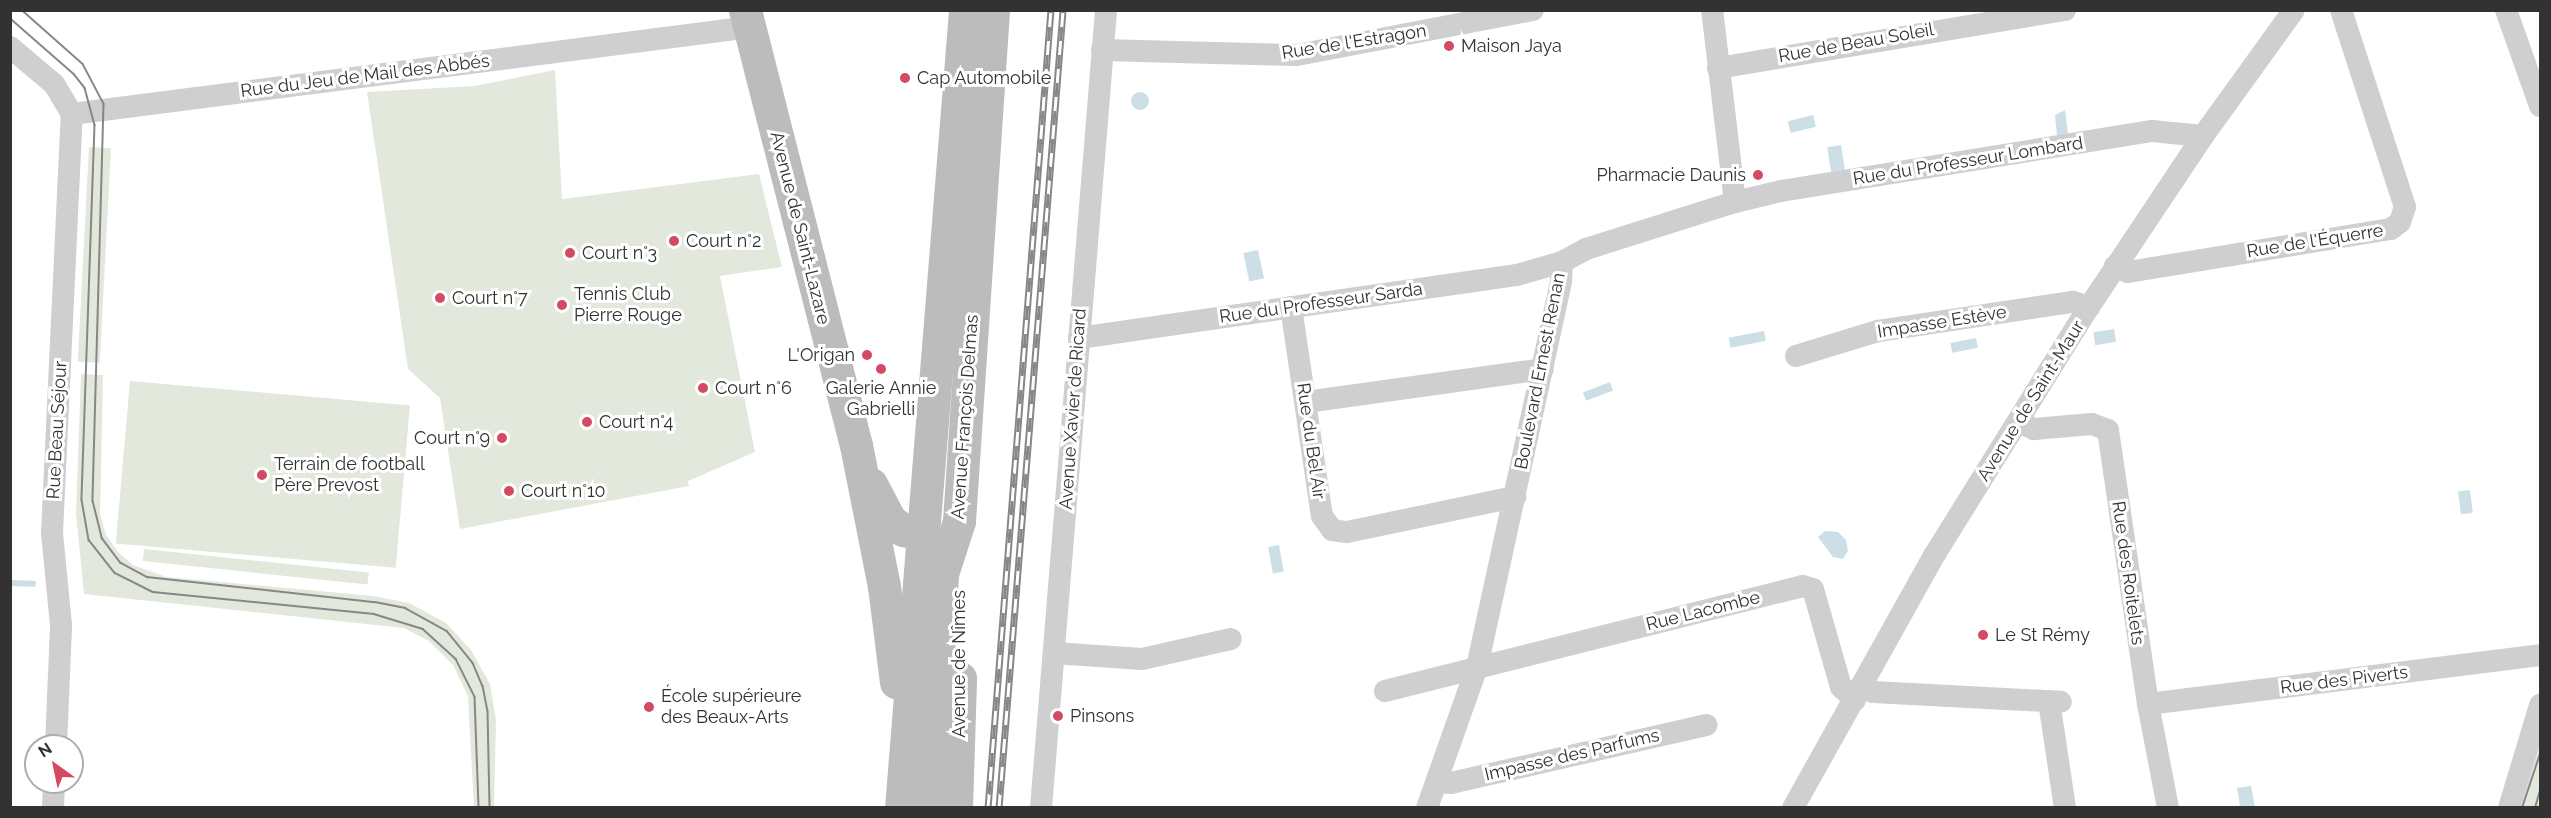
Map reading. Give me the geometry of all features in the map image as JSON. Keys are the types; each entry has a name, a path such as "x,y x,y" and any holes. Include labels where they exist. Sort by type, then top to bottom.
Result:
{"main road":[{"name":"Avenue François Delmas","path":"922,534 966,10"},
{"name":"Avenue François Delmas","path":"942,574 958,521 993,10"},
{"name":"Avenue de Saint-Lazare","path":"747,19 856,445 884,586 897,708 908,736"},
{"name":"Avenue de Saint-Lazare","path":"856,445 879,504 890,520 903,530 922,534"},
{"name":"Avenue de Nîmes","path":"956,807 958,521"},
{"path":"922,534 942,574"},
{"path":"901,807 922,534"},
{"name":"Avenue de Nîmes","path":"936,798 942,574"}],"street":[{"name":"Avenue Xavier de Ricard","path":"1041,807 1106,10"},
{"name":"Rue de l'Estragon","path":"1102,50 1297,55 1533,10"},
{"path":"1712,10 1735,202"},
{"name":"Rue de Beau Soleil","path":"1718,68 2065,10"},
{"name":"Avenue de Saint-Maur","path":"1793,807 1935,554 2089,307 2203,136 2295,10"},
{"name":"Rue de l'Équerre","path":"2115,266 2128,272 2391,229 2400,222 2405,207 2341,10"},
{"path":"2506,10 2541,106"},
{"name":"Rue du Jeu de Mail des Abbés","path":"72,114 747,19"},
{"path":"10,47 54,84 72,114"},
{"name":"Rue Beau Séjour","path":"56,734 61,625 52,533 72,114"},
{"name":"Rue du Professeur Lombard","path":"1735,202 1781,191 2152,131 2203,136"},
{"name":"Boulevard Ernest Renan","path":"1427,807 1477,667 1543,369 1561,281 1562,262 1586,249 1735,202"},
{"name":"Rue du Professeur Sarda","path":"1078,338 1517,275 1562,262"},
{"name":"Impasse Estève","path":"1796,356 1878,331 2073,302 2089,307"},
{"name":"Rue du Bel Air","path":"1291,307 1322,516 1332,530 1347,532 1515,498"},
{"path":"1306,402 1543,369"},
{"name":"Rue des Roitelets","path":"2019,422 2034,429 2092,424 2108,430 2148,704 2168,807"},
{"name":"Rue Lacombe","path":"1477,667 1803,586 1813,589 1841,687 1858,693"},
{"path":"1054,653 1142,659 1231,639"},
{"name":"Rue des Piverts","path":"2148,704 2541,655"},
{"path":"1385,691 1477,667"},
{"path":"1858,693 2055,702 2066,807"},
{"path":"2508,807 2541,705"},
{"name":"Impasse des Parfums","path":"1437,782 1451,783 1706,725"}],"shaded area":[{"name":"Tennis Club Pierre Rouge","path":"555,70 562,199 759,174 782,267 720,276 755,452 688,481 689,486 460,529 440,398 408,369 367,92 474,86"},
{"path":"1136,92 1144,92 1149,97 1147,108 1136,110 1131,105 1131,97"},
{"path":"2065,110 2068,134 2057,136 2055,115"},
{"path":"1813,115 1816,127 1791,133 1788,121"},
{"path":"1841,145 1845,170 1831,172 1827,147"},
{"path":"89,147 111,148 100,363 78,362"},
{"path":"1258,250 1264,278 1249,281 1243,253"},
{"path":"2114,329 2116,342 2095,345 2093,332"},
{"path":"1764,331 1766,341 1731,348 1729,338"},
{"path":"1976,338 1978,348 1952,353 1950,343"},
{"path":"81,374 103,375 100,514 106,535 118,552 133,565 166,577 373,596 409,603 446,623 471,650 490,684 496,720 494,807 474,807 468,696 453,665 429,641 404,628 84,594 76,513"},
{"name":"Terrain de football Père Prevost","path":"130,381 410,405 396,568 116,543"},
{"path":"1610,382 1613,390 1586,401 1583,392"},
{"path":"2470,490 2473,513 2461,514 2458,491"},
{"path":"1825,531 1838,532 1846,540 1848,551 1843,559 1833,557 1818,537"},
{"path":"1279,545 1284,572 1273,573 1268,547"},
{"path":"144,549 369,573 368,585 143,561"},
{"path":"2540,742 2540,807 2518,808"},
{"path":"2251,786 2255,807 2237,807 2240,805 2237,788"}],"waterway":[{"path":"10,583 33,584"}],"tram line":[{"path":"22,10 83,64 104,104 93,501 102,538 121,563 147,577 375,602 405,608 447,631 473,663 483,686 488,711 490,808"},
{"path":"10,18 74,74 85,88 95,125 82,500 89,540 115,573 153,592 374,614 423,629 456,659 475,697 479,808"},
{"path":"2522,808 2540,754"},
{"path":"2535,808 2540,791"}],"railway":[{"path":"988,808 1051,10"},
{"path":"999,808 1063,10"}],"place":[{"name":"Maison Jaya","path":"1449,46"},
{"name":"Cap Automobile","path":"905,78"},
{"name":"Pharmacie Daunis","path":"1758,175"},
{"name":"Court n°2","path":"674,241"},
{"name":"Court n°3","path":"570,253"},
{"name":"Court n°7","path":"440,298"},
{"name":"Tennis Club Pierre Rouge","path":"562,305"},
{"name":"L'Origan","path":"867,355"},
{"name":"Galerie Annie Gabrielli","path":"881,369"},
{"name":"Court n°6","path":"703,388"},
{"name":"Court n°4","path":"587,422"},
{"name":"Court n°9","path":"502,438"},
{"name":"Terrain de football Père Prevost","path":"262,475"},
{"name":"Court n°10","path":"509,491"},
{"name":"Le St Rémy","path":"1983,635"},
{"name":"École supérieure des Beaux-Arts","path":"649,707"},
{"name":"Pinsons","path":"1058,716"}]}
